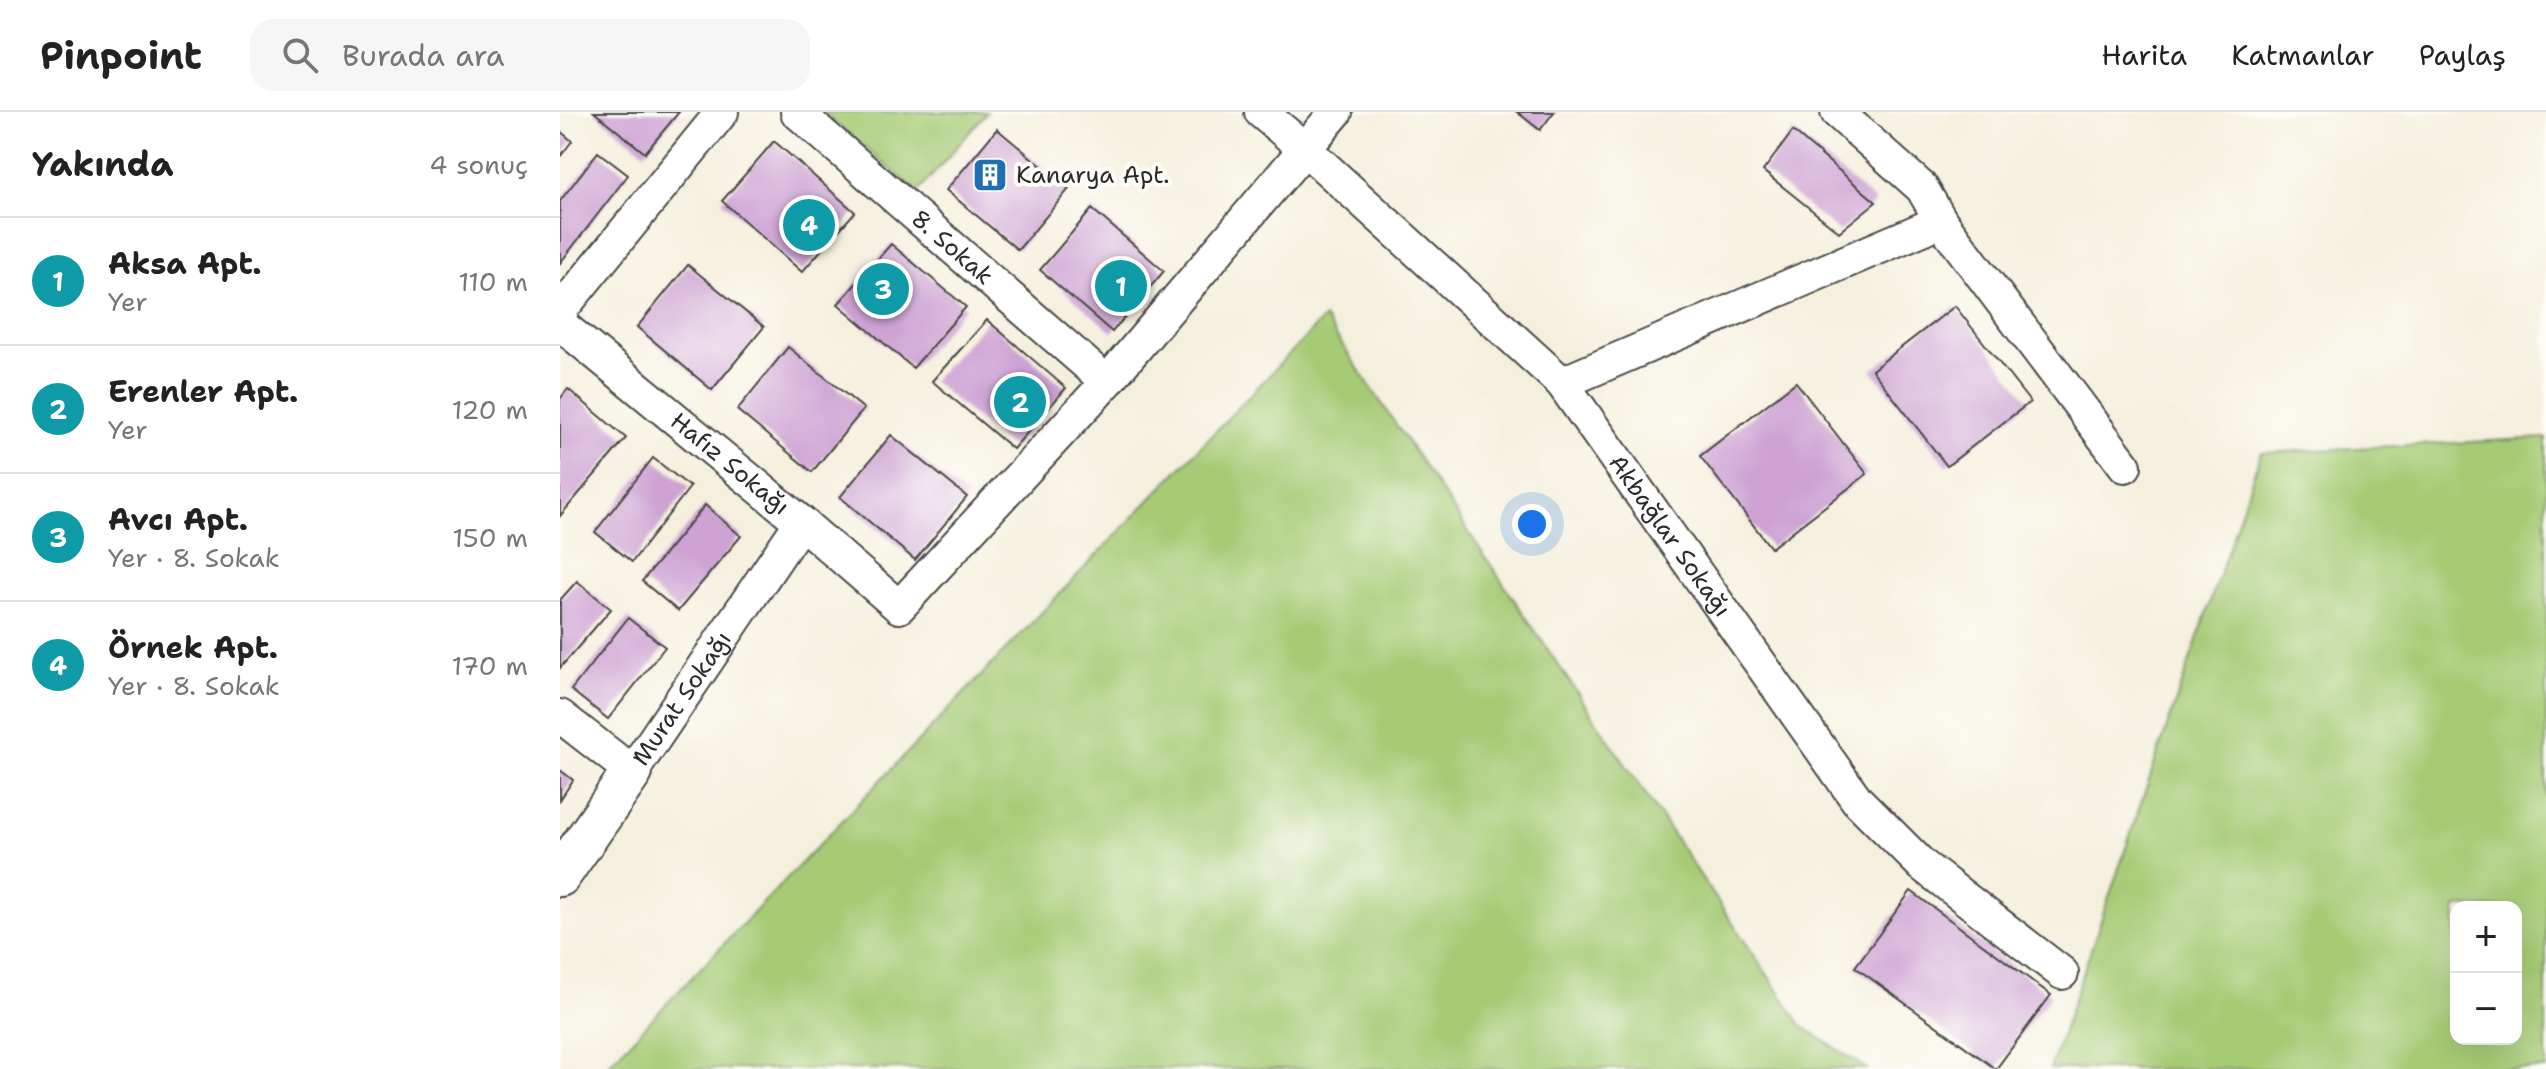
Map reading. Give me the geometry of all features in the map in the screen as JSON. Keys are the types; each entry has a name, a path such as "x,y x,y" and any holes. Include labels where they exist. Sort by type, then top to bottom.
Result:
{"street":[{"path":"560,311 722,112"},
{"name":"8. Sokak","path":"797,112 1107,382"},
{"name":"Akbağlar Sokağı","path":"1261,112 1562,383 1857,800 1922,865 2062,973"},
{"path":"1107,382 1336,112"},
{"path":"1837,112 1922,188 1941,221 2125,466"},
{"path":"1562,383 1941,221"},
{"name":"Hafız Sokağı","path":"560,324 801,522 899,607 1107,382"},
{"name":"Murat Sokağı","path":"560,876 801,522"},
{"path":"560,716 632,772"}],"green space":[{"path":"823,112 987,112 918,192"},
{"path":"1324,318 1802,1026 1867,1069 604,1069"},
{"path":"2546,438 2546,1069 2050,1069 2261,453"}],"building":[{"path":"594,112 679,112 645,153"},
{"path":"1517,112 1554,112 1540,130"},
{"path":"997,129 1069,189 1018,250 946,190"},
{"path":"560,131 572,141 560,157"},
{"path":"1793,131 1876,202 1839,232 1763,171"},
{"path":"774,141 855,212 802,272 722,201"},
{"path":"598,152 628,175 560,263 560,201"},
{"path":"1092,209 1164,271 1112,332 1040,270"},
{"path":"891,244 966,307 913,368 838,304"},
{"path":"688,265 764,327 712,390 637,327"},
{"path":"1955,306 2030,402 1947,466 1872,370"},
{"path":"987,320 1066,388 1013,449 932,381"},
{"path":"788,347 864,409 812,472 737,410"},
{"path":"1796,382 1867,474 1771,548 1700,456"},
{"path":"568,389 626,438 560,516 560,399"},
{"path":"891,435 967,497 915,560 840,497"},
{"path":"653,458 690,487 632,562 595,532"},
{"path":"705,505 741,536 678,611 642,581"},
{"path":"577,581 611,609 560,668 560,600"},
{"path":"628,618 665,647 608,719 571,690"},
{"path":"560,770 573,780 560,800"},
{"path":"1911,891 2051,995 1996,1069 1855,967"}],"place":[{"name":"Kanarya Apt.","path":"990,175"},
{"name":"Örnek Apt.","path":"809,225"},
{"name":"Aksa Apt.","path":"1121,286"},
{"name":"Avcı Apt.","path":"883,289"},
{"name":"Erenler Apt.","path":"1020,402"}]}
